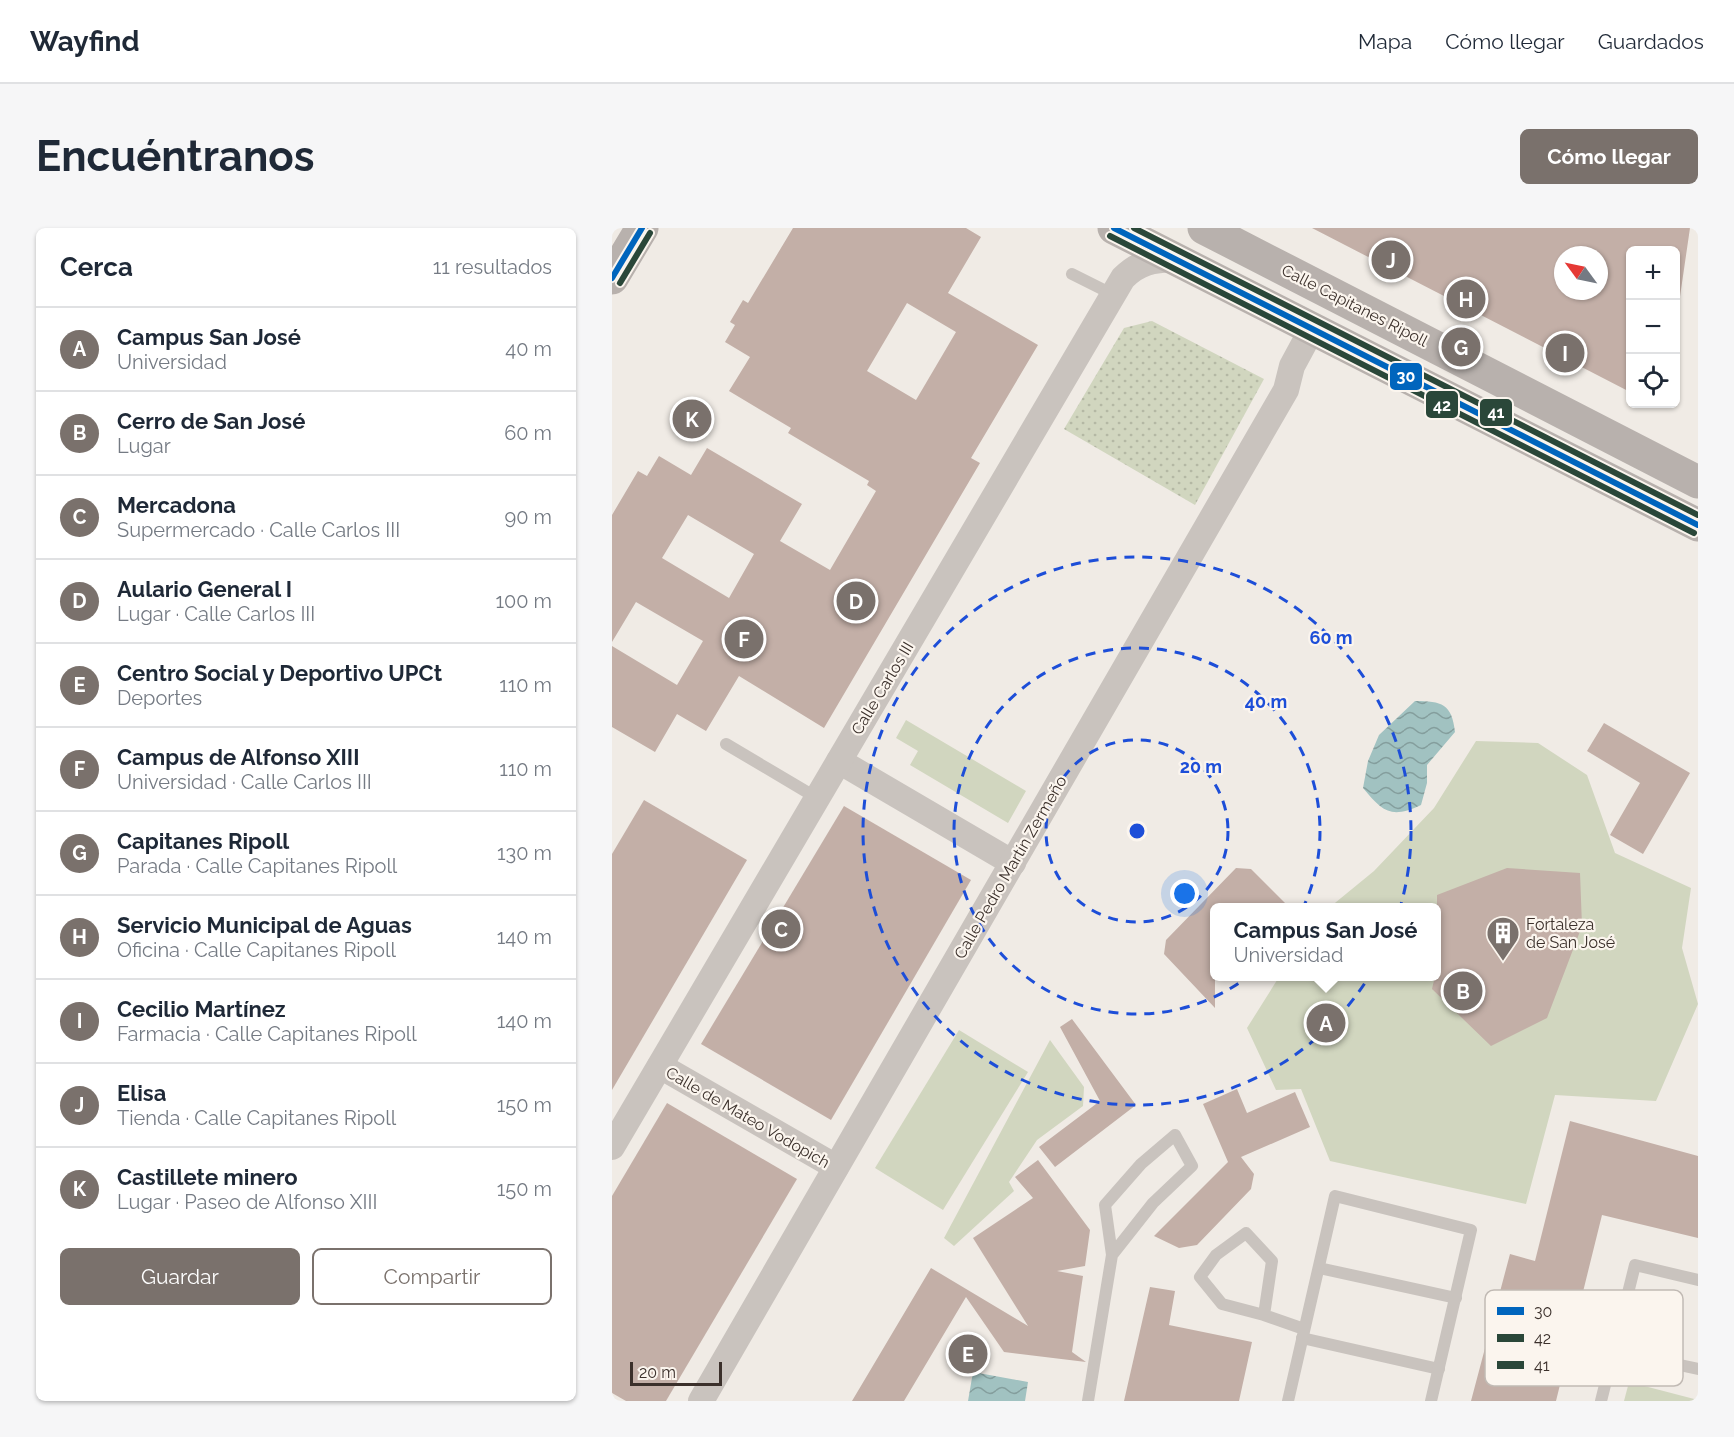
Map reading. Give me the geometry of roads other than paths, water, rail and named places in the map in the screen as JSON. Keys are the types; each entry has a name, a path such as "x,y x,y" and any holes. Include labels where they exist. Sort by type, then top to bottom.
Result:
{"main road":[{"path":"612,278 642,228"},
{"path":"1114,228 1698,525"},
{"name":"Calle Capitanes Ripoll","path":"1204,228 1236,238 1698,482"}],"street":[{"name":"Calle Carlos III","path":"612,1147 1124,278 1132,269 1144,262 1174,259"},
{"name":"Calle Pedro Martín Zermeño","path":"701,1401 1286,390 1292,366 1312,329"},
{"path":"839,761 1013,863"},
{"name":"Calle de Mateo Vodopich","path":"660,1066 836,1167"}],"lane":[{"path":"1072,274 1114,295"},
{"path":"726,744 817,798"},
{"path":"1088,1401 1112,1255 1105,1205 1142,1164 1175,1135 1192,1166 1153,1203 1112,1255"},
{"path":"1288,1401 1335,1196 1472,1230 1431,1401"},
{"path":"1264,1315 1272,1261 1246,1233 1216,1255 1200,1277 1222,1304 1264,1315 1303,1334 1439,1369"},
{"path":"1629,1290 1635,1265 1698,1280"},
{"path":"1319,1268 1456,1298"},
{"path":"1683,1366 1698,1369"},
{"path":"1601,1401 1605,1386"}],"water":[{"path":"1415,701 1439,703 1444,706 1451,715 1455,732 1427,765 1427,783 1421,805 1402,812 1388,811 1376,803 1363,788 1368,761 1379,735"},
{"path":"973,1372 1028,1382 1025,1401 968,1401"}],"place":[{"name":"Elisa","path":"1391,260"},
{"name":"Servicio Municipal de Aguas","path":"1466,299"},
{"name":"Capitanes Ripoll","path":"1461,347"},
{"name":"Cecilio Martínez","path":"1565,353"},
{"name":"Castillete minero","path":"692,419"},
{"name":"Aulario General I","path":"856,601"},
{"name":"Campus de Alfonso XIII","path":"744,639"},
{"name":"Mercadona","path":"781,929"},
{"name":"Fortaleza de San José","path":"1503,962"},
{"name":"Cerro de San José","path":"1463,991"},
{"name":"Campus San José","path":"1326,1023"},
{"name":"Centro Social y Deportivo UPCt","path":"968,1354"}]}
